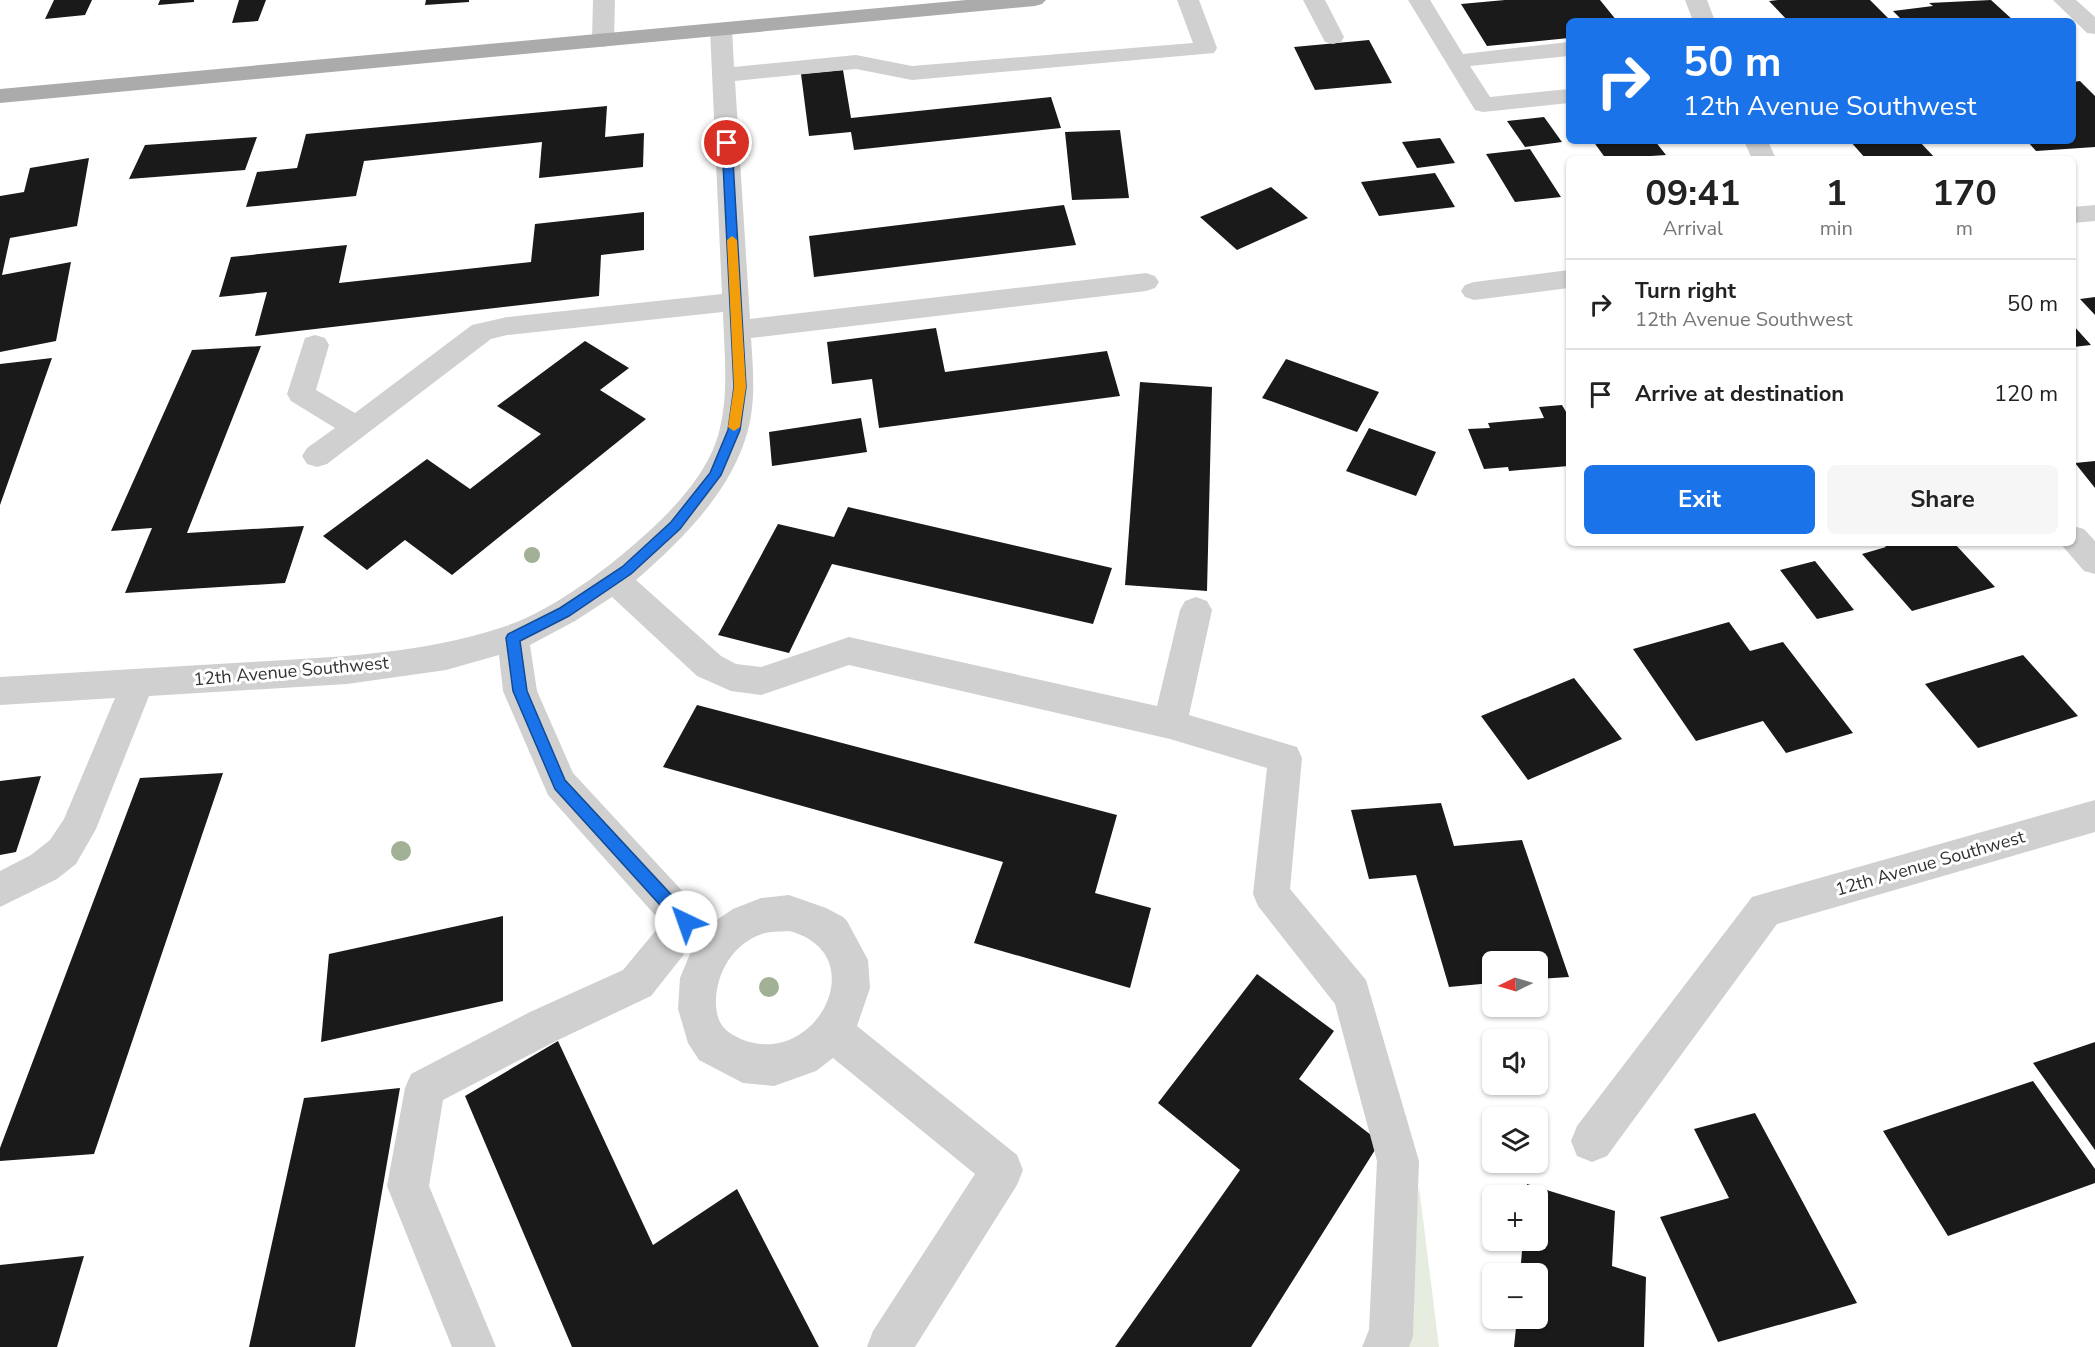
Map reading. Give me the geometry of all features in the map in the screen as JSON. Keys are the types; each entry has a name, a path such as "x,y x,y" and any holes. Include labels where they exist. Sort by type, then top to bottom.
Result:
{"main road":[{"path":"0,96 1035,0"}],"street":[{"path":"603,39 604,0"},
{"path":"724,75 856,62 912,73 1206,48 1188,0"},
{"path":"1314,0 1333,37"},
{"path":"1419,0 1483,105 1566,96"},
{"path":"1696,0 1703,18"},
{"path":"2064,0 2095,29"},
{"name":"12th Avenue Southwest","path":"0,691 347,670 446,656 513,638 564,612 626,571 675,526 715,475 734,430 740,387 721,28"},
{"path":"2076,32 2095,29"},
{"path":"1456,61 1566,49"},
{"path":"2076,215 2095,213"},
{"path":"1474,291 1566,279"},
{"path":"317,456 482,332 507,326 736,316 1146,282"},
{"path":"315,345 301,394 356,427"},
{"path":"2076,541 2095,562"},
{"path":"614,579 709,666 731,677 761,681 849,651 1170,724 1285,758 1271,894 1353,994 1398,1161 1391,1336 1384,1347"},
{"path":"1170,724 1196,610"},
{"path":"474,1347 408,1186 425,1088 544,1026 637,983 701,933 738,926 763,916 789,913 813,920 834,934 847,955 852,980 846,1007 833,1032 812,1052 785,1064 758,1067 731,1060 710,1044 698,1021 695,995 701,968 701,933 560,784 520,691 513,638"},
{"path":"0,890 50,862 63,852 78,829 138,682"},
{"name":"12th Avenue Southwest","path":"1592,1141 1765,910 2095,816"},
{"path":"833,1032 1002,1170 889,1347"}],"shaded area":[{"path":"1419,1187 1439,1347 1392,1347"}],"building":[{"path":"54,0 92,0 85,15 45,19"},
{"path":"160,0 194,0 194,2 158,5"},
{"path":"239,0 266,0 258,21 232,23"},
{"path":"426,0 469,0 469,2 425,5"},
{"path":"1505,0 1600,0 1615,18 1566,18 1566,38 1487,46 1461,4"},
{"path":"1870,0 1888,18 1785,18 1769,1"},
{"path":"1991,0 2011,18 1900,18 1893,11 1933,6 1929,3"},
{"path":"1369,40 1392,83 1315,90 1294,47"},
{"path":"843,70 851,118 1051,97 1061,128 854,150 851,132 809,136 801,74"},
{"path":"2080,81 2095,96 2095,147 2036,151 2030,144 2076,144 2076,82"},
{"path":"607,106 605,137 644,133 643,167 539,178 542,142 364,161 356,196 246,207 257,172 297,168 306,134"},
{"path":"1544,117 1562,142 1525,147 1507,121"},
{"path":"1120,130 1129,198 1072,200 1065,132"},
{"path":"257,137 245,170 129,179 145,145"},
{"path":"1440,138 1455,163 1417,168 1402,142"},
{"path":"1595,144 1657,144 1666,155 1651,156 1604,156"},
{"path":"1853,144 1922,144 1933,156 1863,156"},
{"path":"1530,149 1561,197 1515,202 1486,154"},
{"path":"89,158 77,226 10,238 2,275 71,262 56,341 0,352 0,196 24,192 30,168"},
{"path":"1435,173 1455,207 1379,216 1361,182"},
{"path":"1271,187 1308,218 1237,250 1200,217"},
{"path":"1064,205 1076,245 814,277 809,236"},
{"path":"644,212 644,250 601,255 599,296 255,336 267,292 219,297 231,257 347,245 339,283 531,262 535,224"},
{"path":"2095,297 2095,315 2080,299"},
{"path":"936,328 945,372 1107,351 1120,396 879,428 872,379 832,384 827,342"},
{"path":"2076,328 2091,345 2076,347"},
{"path":"585,341 629,368 600,390 646,419 452,575 405,540 367,570 323,536 427,459 470,489 541,434 497,406"},
{"path":"261,346 187,533 304,526 285,583 125,593 152,528 111,531 192,350"},
{"path":"52,358 0,505 0,364"},
{"path":"1286,359 1379,392 1357,432 1262,398"},
{"path":"1140,382 1212,387 1207,591 1125,585"},
{"path":"1562,405 1566,412 1566,466 1509,471 1508,467 1484,469 1468,429 1490,428 1488,423 1544,418 1539,407"},
{"path":"861,418 867,452 772,466 769,432"},
{"path":"1369,428 1436,452 1416,496 1346,471"},
{"path":"2095,461 2095,488 2076,464"},
{"path":"848,507 1112,568 1093,624 832,564 789,653 718,635 778,524 834,537"},
{"path":"1957,546 1995,587 1912,611 1862,554 1886,547"},
{"path":"1815,561 1854,610 1817,619 1780,570"},
{"path":"1729,622 1750,651 1783,642 1853,733 1786,753 1763,721 1696,741 1633,649"},
{"path":"2023,655 2078,716 1978,748 1925,684"},
{"path":"1574,678 1622,739 1528,780 1481,716"},
{"path":"697,705 1117,815 1095,893 1151,908 1130,988 974,943 1003,862 663,767"},
{"path":"223,773 94,1154 0,1161 0,1148 140,778"},
{"path":"41,776 16,852 0,855 0,781"},
{"path":"1441,803 1454,846 1522,840 1569,977 1548,978 1548,951 1482,951 1482,984 1449,987 1416,875 1369,879 1351,810"},
{"path":"503,916 503,1001 321,1042 329,954"},
{"path":"1257,974 1334,1031 1299,1079 1380,1142 1251,1347 1115,1347 1240,1170 1158,1103"},
{"path":"558,1041 653,1245 737,1189 819,1347 572,1347 465,1096"},
{"path":"2095,1042 2095,1150 2033,1063"},
{"path":"2033,1081 2095,1169 2095,1183 1948,1236 1883,1131"},
{"path":"400,1088 355,1347 249,1347 304,1098"},
{"path":"1755,1113 1857,1303 1718,1342 1660,1217 1729,1198 1694,1129"},
{"path":"1548,1190 1615,1211 1612,1266 1646,1277 1644,1347 1514,1347 1516,1329 1548,1329 1548,1263 1521,1263 1522,1251 1548,1251"},
{"path":"84,1256 57,1347 0,1347 0,1265"}],"slow traffic":[{"path":"732,240 740,387 734,427"}],"route":[{"path":"686,922 560,784 520,691 513,638 564,612 626,571 675,526 715,475 734,430 740,387 727,143"}]}
